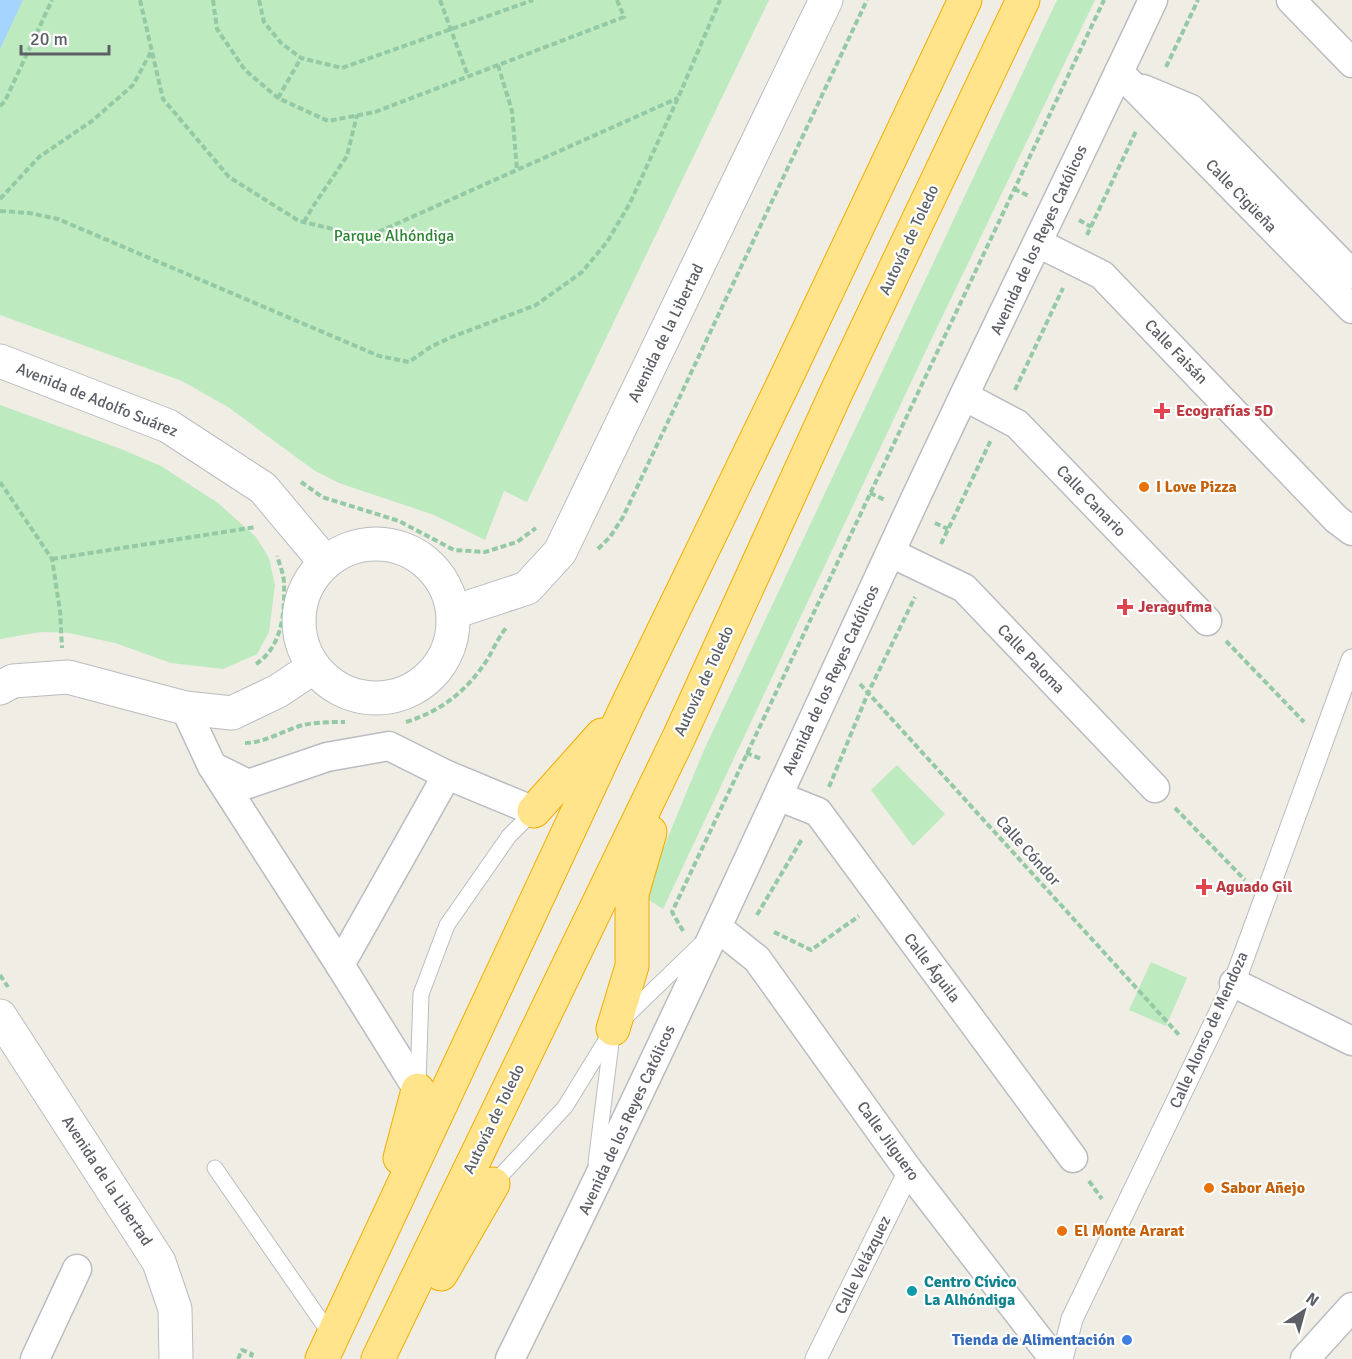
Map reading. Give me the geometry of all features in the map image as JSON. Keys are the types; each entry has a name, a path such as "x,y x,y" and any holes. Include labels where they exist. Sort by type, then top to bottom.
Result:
{"highway":[{"path":"327,1348 627,706 965,0"},
{"name":"Autovía de Toledo","path":"384,1347 679,737 835,395 1023,0"},
{"path":"534,812 627,706"},
{"path":"613,1029 632,966 632,894 679,737"},
{"path":"378,1243 418,1090"},
{"path":"384,1347 440,1276 493,1184"}],"street":[{"name":"Avenida de la Libertad","path":"454,612 527,588 560,552 826,0"},
{"name":"Avenida de los Reyes Católicos","path":"510,1359 592,1195 964,396 1038,243 1138,88 1153,0"},
{"path":"1291,0 1352,63"},
{"name":"Calle Cigüeña","path":"1138,88 1191,109 1352,274"},
{"name":"Calle Cigüeña","path":"1138,88 1352,309"},
{"name":"Calle Faisán","path":"1038,243 1102,275 1336,519 1352,531"},
{"name":"Avenida de Adolfo Suárez","path":"0,360 168,426 263,488 266,514 325,562"},
{"name":"Calle Canario","path":"964,396 1017,424 1207,621"},
{"path":"378,543 404,548 425,560 443,580 454,612 452,642 437,669 419,686 396,697 373,699 351,695 331,684 314,667 306,654 300,636 298,618 301,601 310,580 325,562 339,552 356,545 378,543"},
{"name":"Calle Paloma","path":"891,553 964,588 1155,788"},
{"name":"Calle Alonso de Mendoza","path":"1062,1359 1072,1319 1234,983 1352,660"},
{"path":"0,688 13,681 68,677 191,723 232,712 278,691 314,667"},
{"path":"191,723 212,766 418,1090"},
{"path":"212,766 248,784 327,757 389,746 447,775 534,812"},
{"path":"340,965 447,775"},
{"path":"778,796 818,812"},
{"name":"Calle Águila","path":"818,812 1073,1158"},
{"name":"Calle Jilguero","path":"718,928 757,959 909,1171 1054,1359"},
{"path":"1234,983 1352,1041"},
{"name":"Avenida de la Libertad","path":"0,1016 159,1262 175,1309 176,1359"},
{"name":"Calle Velázquez","path":"816,1359 909,1171"},
{"path":"34,1359 77,1269"},
{"path":"1305,1359 1352,1307"}],"lane":[{"path":"418,1090 421,994 447,924 509,836 534,812"},
{"path":"493,1184 565,1107 613,1029 718,928"},
{"path":"592,1195 613,1029"},
{"path":"215,1168 327,1348"}],"path":[{"path":"0,106 5,101 52,0"},
{"path":"140,0 163,99 229,177 298,220 367,237 678,98"},
{"path":"213,0 218,29 245,70 278,98 328,121 375,112 624,17 617,0"},
{"path":"259,0 264,22 281,43 301,58 342,68 533,0"},
{"path":"440,0 468,76"},
{"path":"0,211 29,213 58,219 379,356 409,362 442,342 536,305 582,272 607,242 630,203 720,0"},
{"path":"590,556 610,537 626,512 867,0"},
{"path":"694,950 672,912 1104,0"},
{"path":"753,922 818,812 868,693 1003,416 1075,261 1138,88 1198,0"},
{"path":"0,199 39,157 92,121 133,85 152,51"},
{"path":"278,98 301,58"},
{"path":"498,64 512,111 517,170"},
{"path":"304,222 347,156 357,115"},
{"path":"294,477 322,498 399,521 454,550 485,552 517,542 537,527"},
{"path":"0,482 52,559 60,611 62,651"},
{"path":"52,559 259,527 266,514 304,484"},
{"path":"588,495 626,512"},
{"path":"250,668 267,657 280,633 284,582 276,552"},
{"path":"1207,621 1323,741"},
{"path":"398,725 438,710 458,696 486,661 510,623"},
{"path":"52,649 71,652"},
{"name":"Calle Cóndor","path":"840,661 1199,1056"},
{"path":"191,723 249,743 304,725 348,722"},
{"path":"1155,788 1264,900"},
{"path":"771,931 811,950 881,899"},
{"path":"1073,1158 1119,1223"},
{"path":"238,1359 242,1350 252,1354 250,1359"}],"green space":[{"name":"Parque Alhóndiga","path":"0,0 769,0 527,502 504,491 485,540 434,515 339,483 315,471 228,407 182,381 0,315"},
{"path":"1057,0 1095,0 931,340 663,909 649,900 649,883 704,750"},
{"path":"0,405 161,466 218,503 256,537 269,558 275,585 269,632 257,654 223,669 171,663 115,643 69,633 41,632 0,639"},
{"path":"897,765 945,814 913,846 871,790"},
{"path":"1151,962 1187,978 1166,1026 1129,1010"}],"water":[{"path":"0,0 23,0 0,49"}],"place":[{"name":"Ecografías 5D","path":"1162,411"},
{"name":"I Love Pizza","path":"1144,487"},
{"name":"Jeragufma","path":"1125,607"},
{"name":"Aguado Gil","path":"1204,887"},
{"name":"Sabor Añejo","path":"1209,1188"},
{"name":"El Monte Ararat","path":"1062,1231"},
{"name":"Centro Cívico La Alhóndiga","path":"912,1291"},
{"name":"Tienda de Alimentación","path":"1127,1340"}]}
